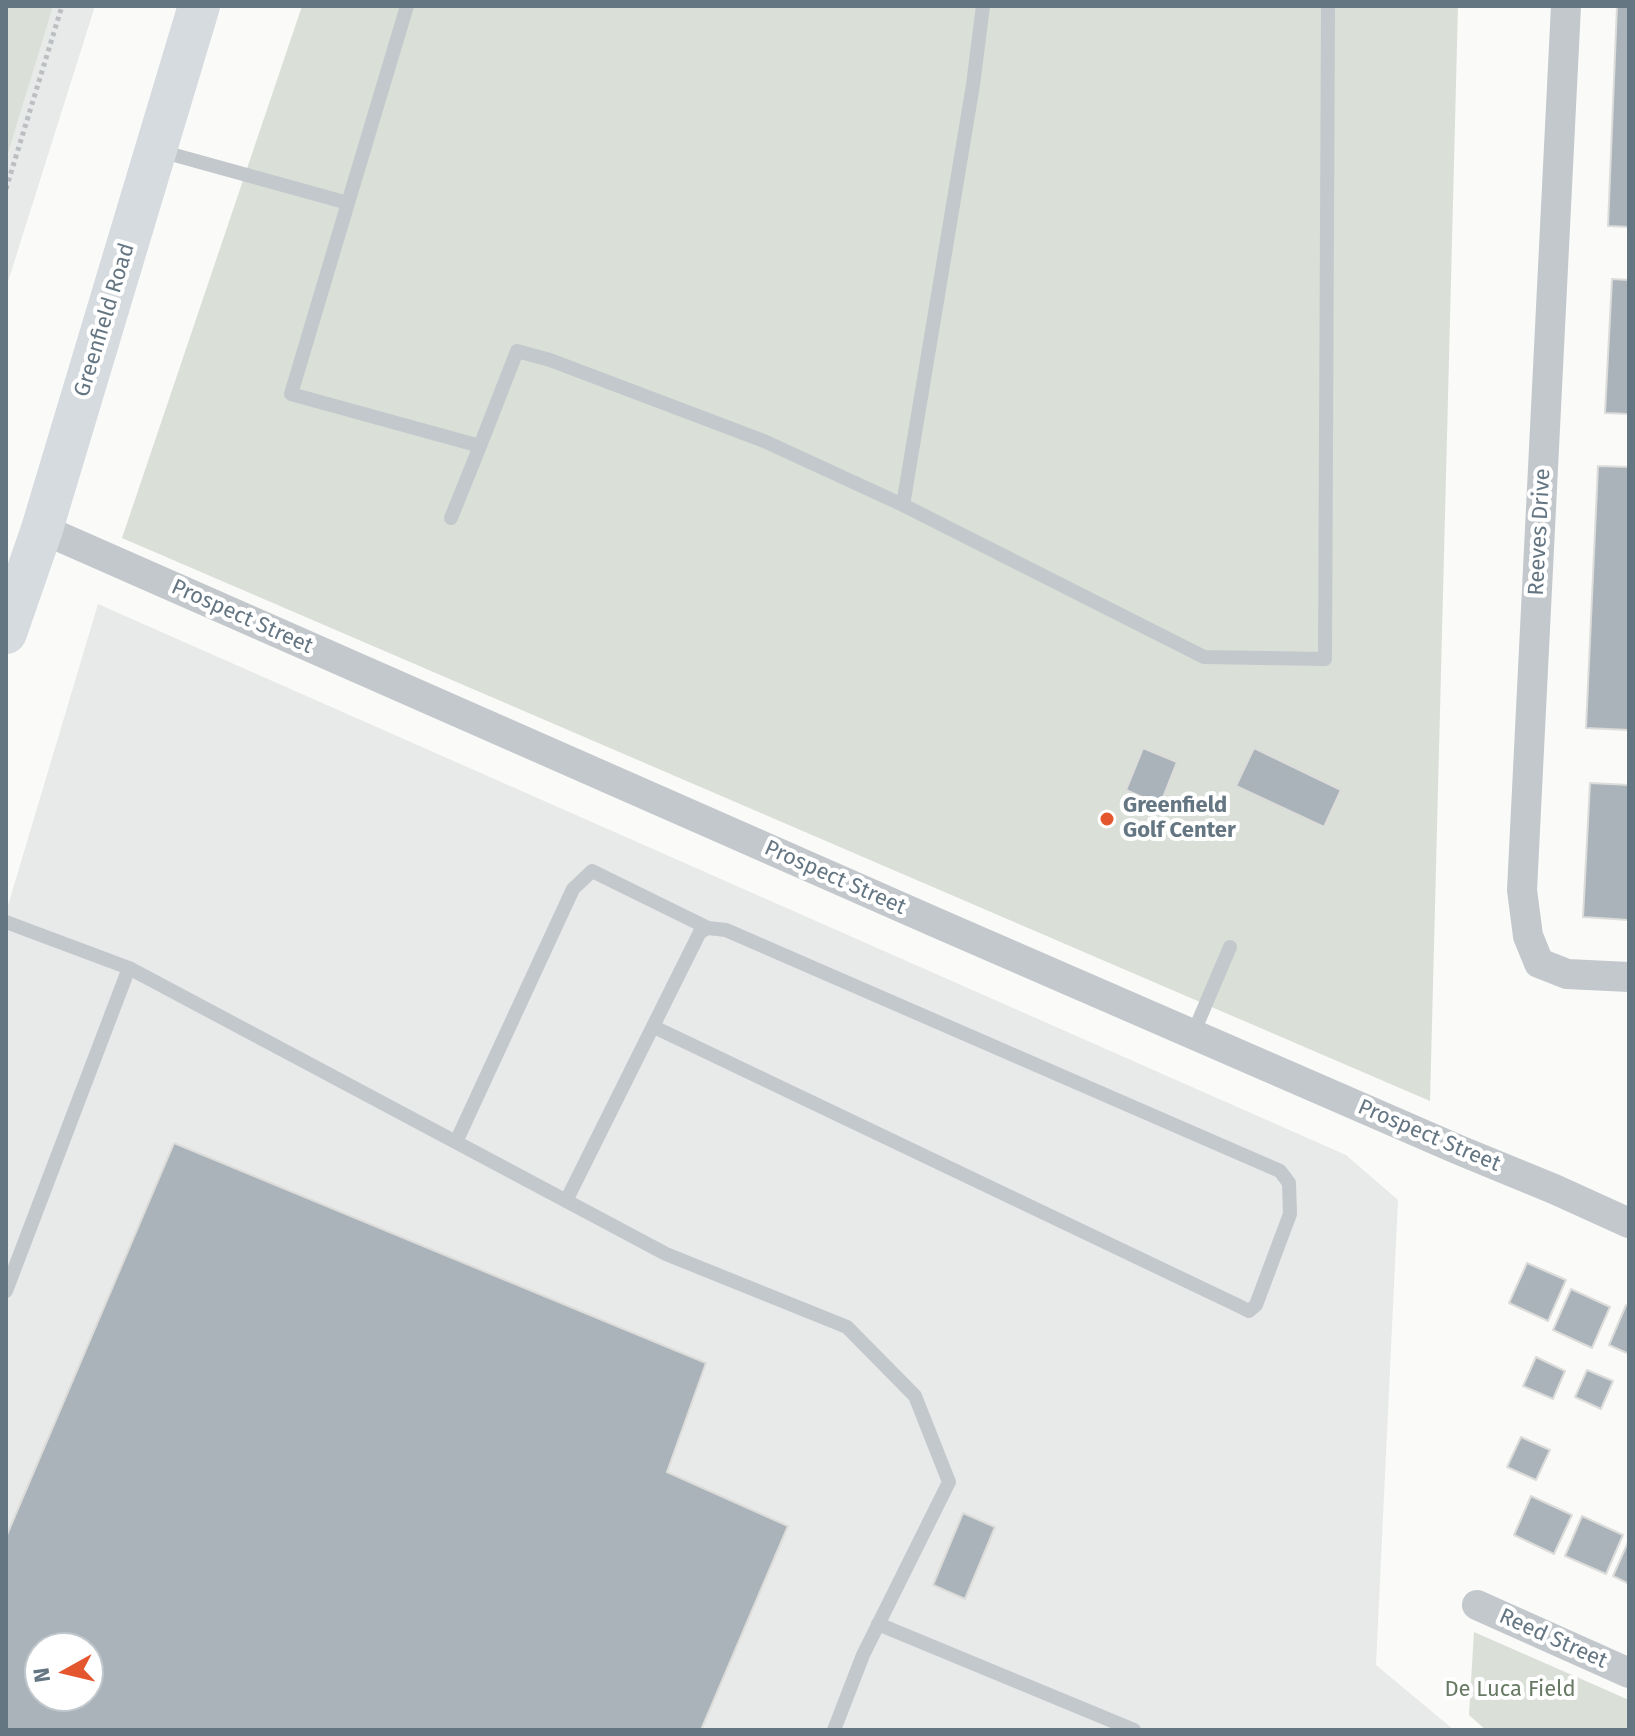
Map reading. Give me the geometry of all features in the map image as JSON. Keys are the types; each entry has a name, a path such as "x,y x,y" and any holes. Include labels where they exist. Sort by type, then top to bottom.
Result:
{"main road":[{"name":"Greenfield Road","path":"6,633 42,529 199,6"}],"street":[{"name":"Reeves Drive","path":"1566,6 1522,890 1528,936 1539,963 1567,974 1629,977"},
{"name":"Prospect Street","path":"42,529 1629,1223"},
{"name":"Reed Street","path":"1477,1605 1629,1673"}],"lane":[{"path":"407,6 291,394 480,446"},
{"path":"903,505 973,85 983,6"},
{"path":"451,518 517,351 564,365 764,441 903,505 1204,657 1325,659 1328,6"},
{"path":"156,150 348,203"},
{"path":"456,1142 573,889 592,871 708,928 726,930 1280,1171 1289,1183 1290,1214 1256,1305 1249,1311 654,1027"},
{"path":"6,922 129,968 666,1254 847,1327 915,1396 949,1482 863,1655 834,1730"},
{"path":"566,1201 700,932 708,928"},
{"path":"1193,1034 1230,947"},
{"path":"6,1291 129,968"},
{"path":"878,1624 1134,1730"}],"path":[{"path":"6,189 62,6"}],"shaded area":[{"path":"6,6 95,6 6,288"},
{"path":"98,604 1346,1155 1398,1200 1376,1665 1454,1730 6,1730 6,912"}],"green space":[{"path":"6,6 53,6 6,159"},
{"name":"Greenfield Golf Center","path":"302,6 1458,6 1430,1101 122,538"},
{"name":"De Luca Field","path":"1474,1632 1629,1700 1629,1730 1486,1730 1469,1715"}],"building":[{"path":"1617,6 1629,6 1629,227 1608,226"},
{"path":"1612,279 1629,280 1629,414 1605,413"},
{"path":"1598,466 1629,467 1629,730 1586,728"},
{"path":"1143,748 1177,762 1160,805 1126,790"},
{"path":"1254,748 1341,790 1324,827 1236,786"},
{"path":"1590,783 1629,785 1629,920 1583,917"},
{"path":"174,1143 706,1363 667,1472 788,1526 701,1730 6,1730 6,1537"},
{"path":"1527,1263 1566,1280 1548,1321 1509,1303"},
{"path":"1571,1289 1610,1307 1592,1348 1553,1330"},
{"path":"1626,1305 1629,1307 1629,1354 1609,1345"},
{"path":"1536,1357 1565,1371 1553,1399 1523,1386"},
{"path":"1587,1370 1613,1381 1601,1409 1575,1397"},
{"path":"1521,1437 1550,1450 1536,1480 1507,1467"},
{"path":"1531,1496 1572,1515 1554,1554 1514,1535"},
{"path":"963,1513 995,1527 965,1599 933,1585"},
{"path":"1582,1516 1623,1535 1606,1574 1565,1556"},
{"path":"1629,1540 1629,1584 1613,1576"}],"place":[{"name":"Greenfield Golf Center","path":"1107,819"}]}
